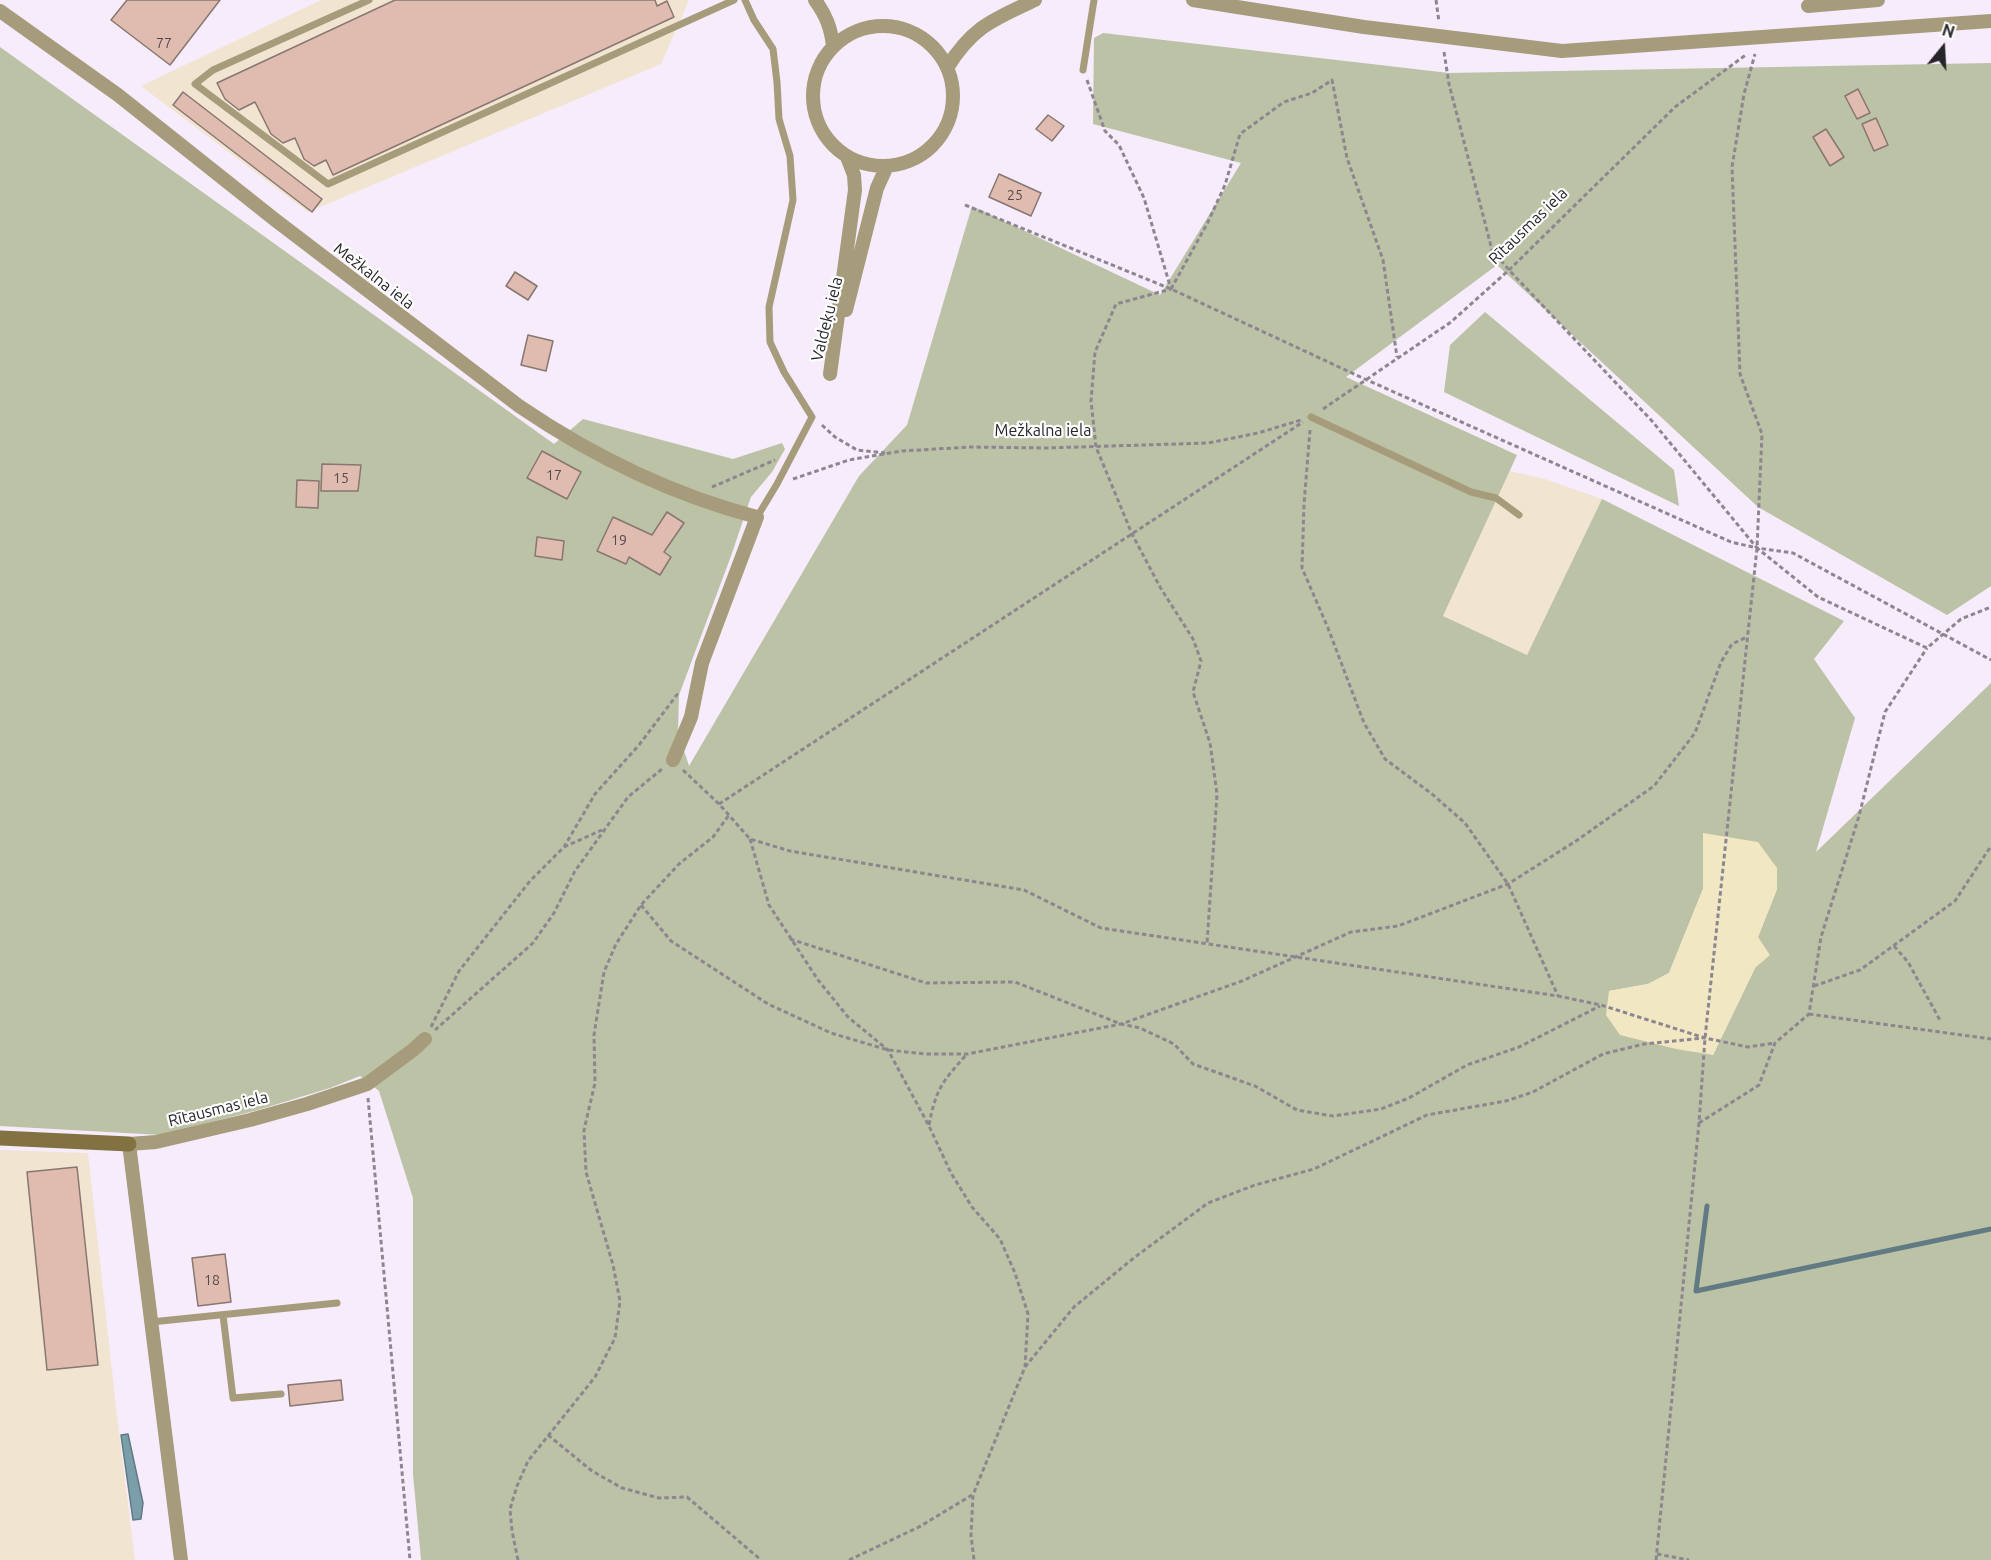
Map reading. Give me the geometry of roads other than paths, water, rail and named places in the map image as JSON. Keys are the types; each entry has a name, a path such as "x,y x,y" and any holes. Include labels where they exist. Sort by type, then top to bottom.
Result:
{"street":[{"path":"815,0 825,14 831,30 833,46"},
{"path":"947,68 960,48 982,26 1035,0"},
{"path":"1193,0 1364,27 1562,51 1991,21"},
{"path":"1808,6 1878,0"},
{"name":"Mežkalna iela","path":"0,11 118,95 274,219 519,406 555,430 651,480 720,507 757,517"},
{"path":"883,26 897,27 926,41 938,53 947,68 953,86 953,106 948,124 938,141 923,154 906,163 887,166 866,165 847,157 832,146 814,114 812,96 815,77 822,61 833,46 848,35 865,28 883,26"},
{"name":"Valdeķu iela","path":"847,157 854,175 855,190 830,374 877,188 887,166"},
{"path":"673,760 691,717 702,663 757,517"},
{"name":"Rītausmas iela","path":"0,1138 129,1144 156,1142 250,1120 367,1084 413,1050 424,1039"},
{"path":"129,1144 181,1560"}],"lane":[{"path":"369,0 213,70 195,84 328,184 734,0"},
{"path":"745,0 772,49 779,119 790,156 793,200 769,307 770,342 784,372 812,417 757,517"},
{"path":"1083,70 1094,0"},
{"path":"1311,417 1471,492 1496,498 1519,515"},
{"path":"151,1322 337,1303"},
{"path":"223,1316 233,1398 281,1394"}],"water":[{"path":"128,1434 143,1503 141,1519 133,1520 121,1435"}],"waterway":[{"path":"1707,1206 1696,1291 1991,1229"}]}
